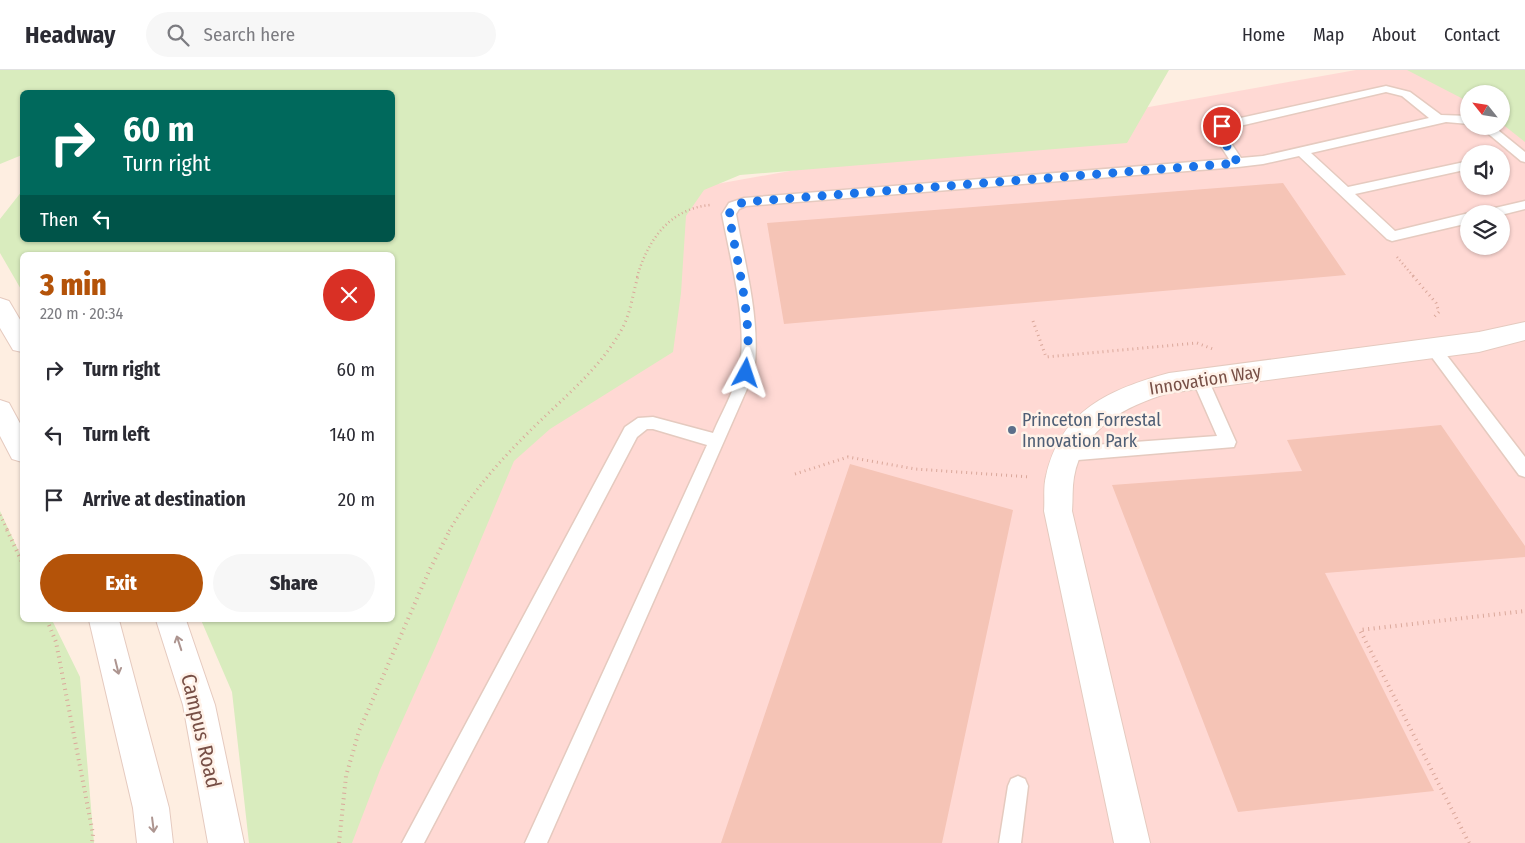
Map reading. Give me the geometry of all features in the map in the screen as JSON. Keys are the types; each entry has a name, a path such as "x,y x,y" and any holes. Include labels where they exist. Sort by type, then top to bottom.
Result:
{"street":[{"path":"0,307 20,340"},
{"name":"Innovation Way","path":"1132,843 1058,511 1060,478 1066,454 1082,429 1106,406 1139,390 1170,383 1479,342 1525,331"},
{"path":"0,411 20,447"},
{"path":"104,622 151,808 155,843"},
{"name":"Campus Road","path":"172,622 199,705 226,843"}],"lane":[{"path":"1238,163 1219,134 1222,126 1386,89 1406,94 1439,120"},
{"path":"536,843 746,373 748,358 747,326 729,214 734,206 754,201 1238,163 1263,160 1446,118 1460,119"},
{"path":"1496,135 1522,156"},
{"path":"1301,151 1392,236 1460,220"},
{"path":"1345,192 1460,166"},
{"path":"1510,209 1525,205"},
{"path":"1433,348 1525,470"},
{"path":"1066,454 1228,442 1200,379"},
{"path":"413,843 631,432 644,423 653,423 716,442"},
{"path":"1010,843 1018,786"}],"path":[{"path":"339,843 340,812 349,765 362,727 379,680 429,566 451,524 479,486 510,450 586,376 610,348 629,314 636,283 646,253 659,232 676,213 707,204"},
{"path":"1033,321 1046,357 1197,343 1213,349"},
{"path":"795,474 848,457 915,469 1034,477"},
{"path":"0,515 20,558"},
{"path":"1469,843 1360,630 1525,611"},
{"path":"48,622 56,642 93,834 92,843"}],"shaded area":[{"name":"Princeton Forrestal Innovation Park","path":"1356,70 1525,70 1525,843 300,843 391,622 395,622 395,615 655,195"}],"green space":[{"path":"0,70 1169,70 1127,143 740,175 704,190 686,216 681,293 673,352 550,429 514,461 436,646 380,770 352,843 249,843 232,692 202,622 395,622 395,252 20,252 20,288 0,253 0,219 20,194 20,242 395,242 395,90 20,90 20,156 0,164"},
{"path":"1407,70 1525,70 1525,142 1510,130 1510,85 1460,85 1460,97"},
{"path":"0,511 20,554 20,622 53,622 80,677 94,843 0,843"}],"building":[{"path":"1283,183 1346,275 784,324 767,223"},
{"path":"1441,425 1525,546 1525,557 1325,573 1434,791 1238,812 1112,485 1302,471 1287,440"},
{"path":"850,464 1013,510 942,843 721,843"}],"place":[{"name":"Princeton Forrestal Innovation Park","path":"1012,430"}],"route":[{"path":"746,373 748,358 747,326 729,214 734,206 744,202 1238,163 1219,134 1222,126"}]}
